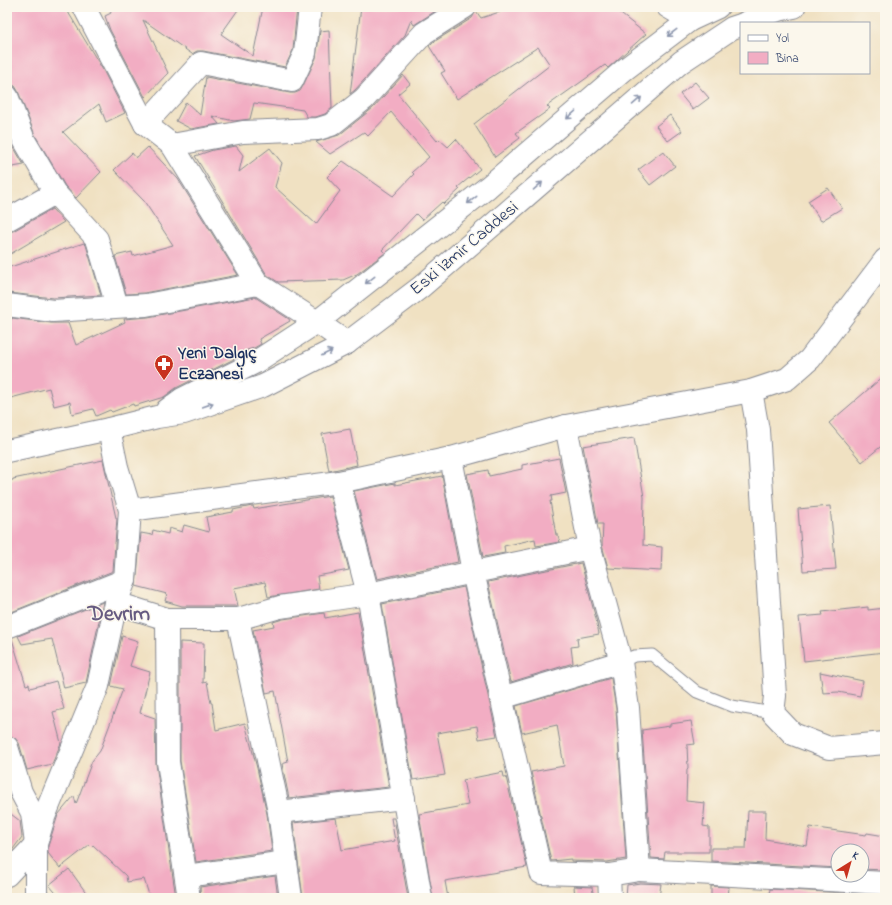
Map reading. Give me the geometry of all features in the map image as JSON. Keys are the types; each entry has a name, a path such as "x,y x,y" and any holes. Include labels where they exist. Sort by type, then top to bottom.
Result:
{"street":[{"path":"84,7 145,124 172,145 258,284 347,343"},
{"path":"145,124 201,63 292,82 305,53 310,7"},
{"path":"172,145 243,132 318,129 331,125 364,99 424,33 465,7"},
{"path":"668,7 690,20"},
{"name":"Eski İzmir Caddesi","path":"157,417 182,399 254,363 317,322 488,187 624,70 690,20 718,7"},
{"path":"748,22 778,10 794,7"},
{"name":"Eski İzmir Caddesi","path":"7,451 157,417 184,413 263,386 347,343 421,287 681,62 732,28 740,25"},
{"path":"7,96 24,140 55,193 97,239 117,306"},
{"path":"7,220 55,193"},
{"path":"130,510 339,482 451,458 566,426 751,391 788,379 810,359 885,260"},
{"path":"7,305 53,311 146,305 258,284"},
{"path":"751,391 758,430 775,696 773,713 793,734 829,748 885,743"},
{"path":"566,426 590,548 621,662 628,708 639,870"},
{"path":"7,875 36,844 44,817 98,686 116,603 125,580 130,510 117,467 109,429"},
{"path":"451,458 473,572 541,873 609,874 639,870 885,883"},
{"path":"339,482 368,594 421,898"},
{"path":"116,603 167,619 238,619 280,607 368,594 590,548"},
{"path":"7,627 125,580"},
{"path":"167,619 168,762 189,898"},
{"path":"238,619 279,812 291,898"},
{"path":"501,698 621,662"},
{"path":"7,747 21,792 32,813 36,844 36,896 38,898"},
{"path":"279,812 404,798"},
{"path":"186,876 286,862"},
{"path":"609,874 610,898"}],"lane":[{"path":"621,662 634,656 652,655 697,692 732,706 773,713"}],"building":[{"path":"7,7 65,7 103,70 125,113 106,122 99,104 63,132 101,172 76,198 65,186 35,135 18,91 15,86 8,84"},
{"path":"109,7 240,7 221,34 253,56 263,7 297,7 293,50 285,67 203,51 197,51 192,54 143,20 168,73 145,97 110,30 105,16 111,13"},
{"path":"361,7 435,7 434,12 414,25 411,20 405,35 350,94"},
{"path":"515,7 612,7 646,34 608,68 605,65 547,106 550,109 516,133 520,138 495,157 474,124 550,65 538,47 457,99 441,73 445,71 429,46 472,18 476,11 481,18"},
{"path":"329,30 332,108 325,114 316,117 307,117 303,110 254,103 250,119 234,121 212,116 219,124 191,129 176,121 186,102 200,115 206,77 290,93 300,91 316,58 320,31"},
{"path":"403,75 410,84 398,94 437,141 439,139 448,147 456,139 480,169 458,187 460,189 444,204 442,202 422,220 416,214 382,250 385,253 357,274 343,280 278,282 267,275 195,156 213,150 236,146 243,155 239,172 270,148 282,163 275,187 316,224 340,191 327,177 343,161 393,196 414,174 412,172 429,157 391,112 368,136 364,132 330,154 316,142 339,135 373,108"},
{"path":"695,82 709,98 693,110 680,94"},
{"path":"670,115 682,131 668,141 656,126"},
{"path":"7,131 13,146 24,165 7,168"},
{"path":"148,147 178,179 238,275 144,293 126,294 115,256 132,252 133,256 173,245 144,201 114,170 132,153 136,158"},
{"path":"663,151 675,166 650,185 638,170"},
{"path":"828,188 842,208 821,221 808,201"},
{"path":"52,209 64,222 7,256 7,232 13,231"},
{"path":"84,243 86,245 101,295 53,298 9,293 7,268"},
{"path":"255,297 290,321 259,339 261,344 247,350 248,352 176,388 164,397 134,406 133,404 112,412 110,410 96,416 93,409 72,414 70,402 54,406 49,388 7,399 7,320 12,318 51,323 68,323 76,345 125,322 124,319 148,317"},
{"path":"885,375 885,443 862,462 829,423"},
{"path":"350,429 357,465 329,471 322,434"},
{"path":"634,438 644,497 643,545 662,547 661,571 608,568 602,545 603,524 598,524 583,446"},
{"path":"559,458 566,493 551,496 552,501 550,501 556,535 558,535 560,542 536,546 535,539 504,546 505,553 483,557 467,474 488,470 489,476 522,469 522,465"},
{"path":"103,460 117,518 113,571 9,613 7,607 7,481"},
{"path":"442,476 458,562 377,579 354,491"},
{"path":"330,496 349,570 317,576 319,589 268,597 265,582 234,588 238,606 182,606 165,601 167,594 136,586 141,533 152,535 153,530 168,534 169,528 182,532 184,525 209,532 206,517 233,512 233,510 252,506 254,509"},
{"path":"830,506 836,569 803,571 798,509"},
{"path":"581,563 599,634 577,638 578,646 571,647 573,663 511,682 488,582"},
{"path":"464,587 497,736 479,739 477,726 437,733 445,775 413,780 382,604"},
{"path":"103,602 86,683 64,688 52,639 22,644 18,636"},
{"path":"868,607 868,610 885,608 885,652 804,661 799,617 823,615 822,612"},
{"path":"358,612 389,787 289,798 282,764 288,762 275,691 266,693 253,630 274,626 273,622 283,619 324,613 325,618"},
{"path":"122,636 138,641 130,666 150,672 140,713 155,718 156,764 176,898 150,898 144,879 127,882 126,876 93,845 91,847 89,845 60,868 48,853 48,846 58,815 74,796 76,804 92,761 100,751 123,689 111,686"},
{"path":"7,639 12,639 26,685 29,684 30,688 56,681 64,709 53,712 61,743 52,764 27,770 19,743 15,738 7,735"},
{"path":"180,642 204,643 203,683 207,682 216,730 245,723 267,814 272,851 196,862 180,761"},
{"path":"820,672 863,681 860,696 838,692 823,693"},
{"path":"611,678 616,709 626,859 607,862 571,861 571,859 551,861 531,772 564,766 557,725 522,733 516,706"},
{"path":"691,721 695,744 687,745 688,768 686,801 705,803 703,826 709,827 709,852 665,852 664,859 651,858 642,730"},
{"path":"503,772 504,777 506,777 527,867 445,881 448,898 433,898 419,814 468,805 463,780"},
{"path":"7,811 20,821 22,837 7,857"},
{"path":"748,811 766,811 765,839 807,846 810,827 866,835 867,833 885,836 885,870 870,869 870,843 830,843 830,868 711,861 711,848 746,848"},
{"path":"336,818 342,850 395,841 391,818 394,818 408,898 303,898 293,823"},
{"path":"69,869 90,898 60,898 49,885"},
{"path":"275,876 278,898 201,898 200,887"},
{"path":"640,883 661,884 659,898 626,898 627,885"},
{"path":"574,886 592,887 594,898 575,898"},
{"path":"711,886 729,887 728,898 711,898"},
{"path":"770,889 885,895 885,898 768,898"}],"place":[{"name":"Yeni Dalgıç Eczanesi","path":"164,381"}],"district":[{"name":"Devrim","path":"119,615"}]}
